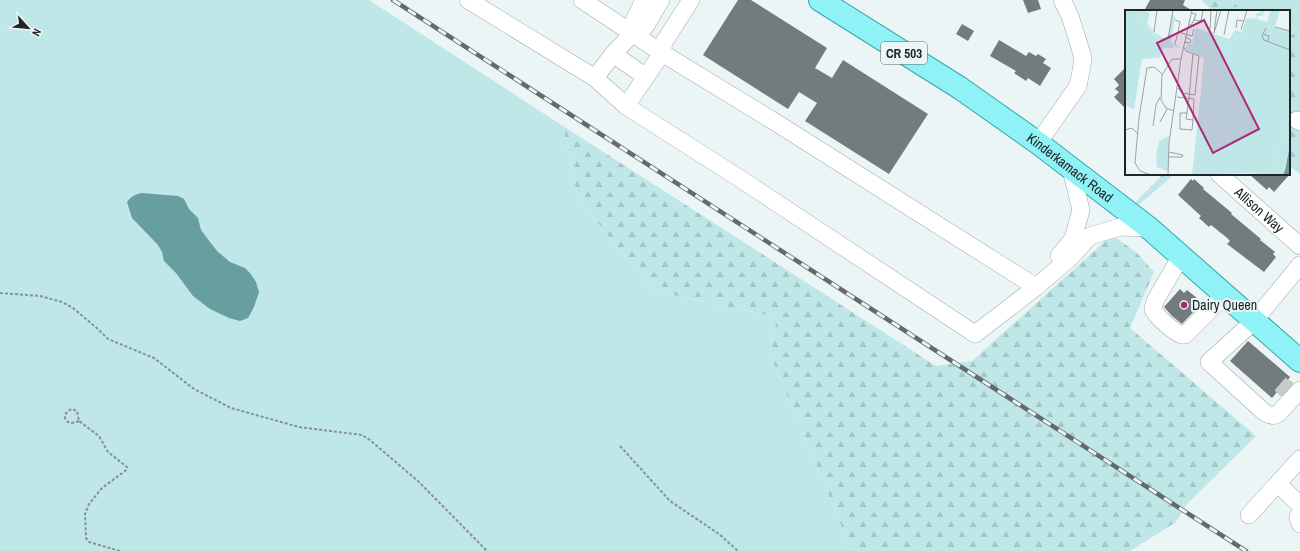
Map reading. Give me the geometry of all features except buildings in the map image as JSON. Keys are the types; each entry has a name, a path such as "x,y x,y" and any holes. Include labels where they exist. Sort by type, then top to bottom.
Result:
{"main road":[{"name":"Kinderkamack Road","path":"820,0 960,88 1038,143 1149,228 1300,362"}],"street":[{"path":"468,0 596,78 626,106 739,178 975,334 1036,287 1071,257 1090,236 1120,227 1149,228"},
{"path":"582,0 662,53 775,122 1036,287"},
{"path":"632,34 634,21 644,0"},
{"path":"596,78 613,54 632,34 645,27 662,0"},
{"path":"626,106 662,53 664,42 691,0"},
{"path":"662,53 672,48 703,0"},
{"path":"1038,143 1078,86 1083,59 1070,16 1062,0"},
{"path":"613,54 646,77"},
{"path":"1036,287 1072,239 1075,231 1081,210 1071,169"},
{"name":"Allison Way","path":"1220,175 1300,246"},
{"path":"1181,256 1155,301 1154,309 1157,315 1178,334 1185,335 1225,295"},
{"path":"1297,384 1280,413 1272,416 1264,412 1209,362 1254,321 1300,265"},
{"path":"1264,412 1281,396"},
{"path":"1249,515 1300,459"},
{"path":"1278,484 1300,515"}],"path":[{"path":"0,293 40,296 62,302 73,308 108,339 154,358 194,389 231,408 300,427 362,435 370,440 419,482 487,551"},
{"path":"79,421 73,423 65,420 68,411 72,408 77,411 79,421 99,436 108,452 127,466 125,471 102,488 93,498 85,514 86,538 89,542 120,551"},
{"path":"620,446 670,501 719,534 738,551"}],"green space":[{"path":"0,0 369,0 563,126 578,199 654,291 777,317 770,354 852,551 0,551"},
{"path":"1201,0 1232,0 1240,10 1212,10"},
{"path":"1232,0 1300,0 1300,33 1290,35 1290,10 1240,10"},
{"path":"1300,33 1300,174 1290,167 1290,35"},
{"path":"563,126 936,366 972,361 1112,235 1136,252 1154,272 1130,328 1256,436 1186,505 1176,522 1130,551 852,551 770,354 777,317 654,291 578,199"},
{"path":"1162,175 1174,175 1129,213 1127,211"}],"shaded area":[{"path":"141,193 178,196 184,199 189,209 198,218 201,230 217,251 230,262 245,268 250,273 256,282 259,292 254,307 248,318 240,321 229,318 210,309 193,296 176,273 164,261 162,252 158,245 132,218 127,202 133,196"}],"tunnel":[{"path":"1281,396 1292,383"}],"railway":[{"path":"393,0 1246,551"}],"place":[{"name":"Dairy Queen","path":"1184,305"}]}
